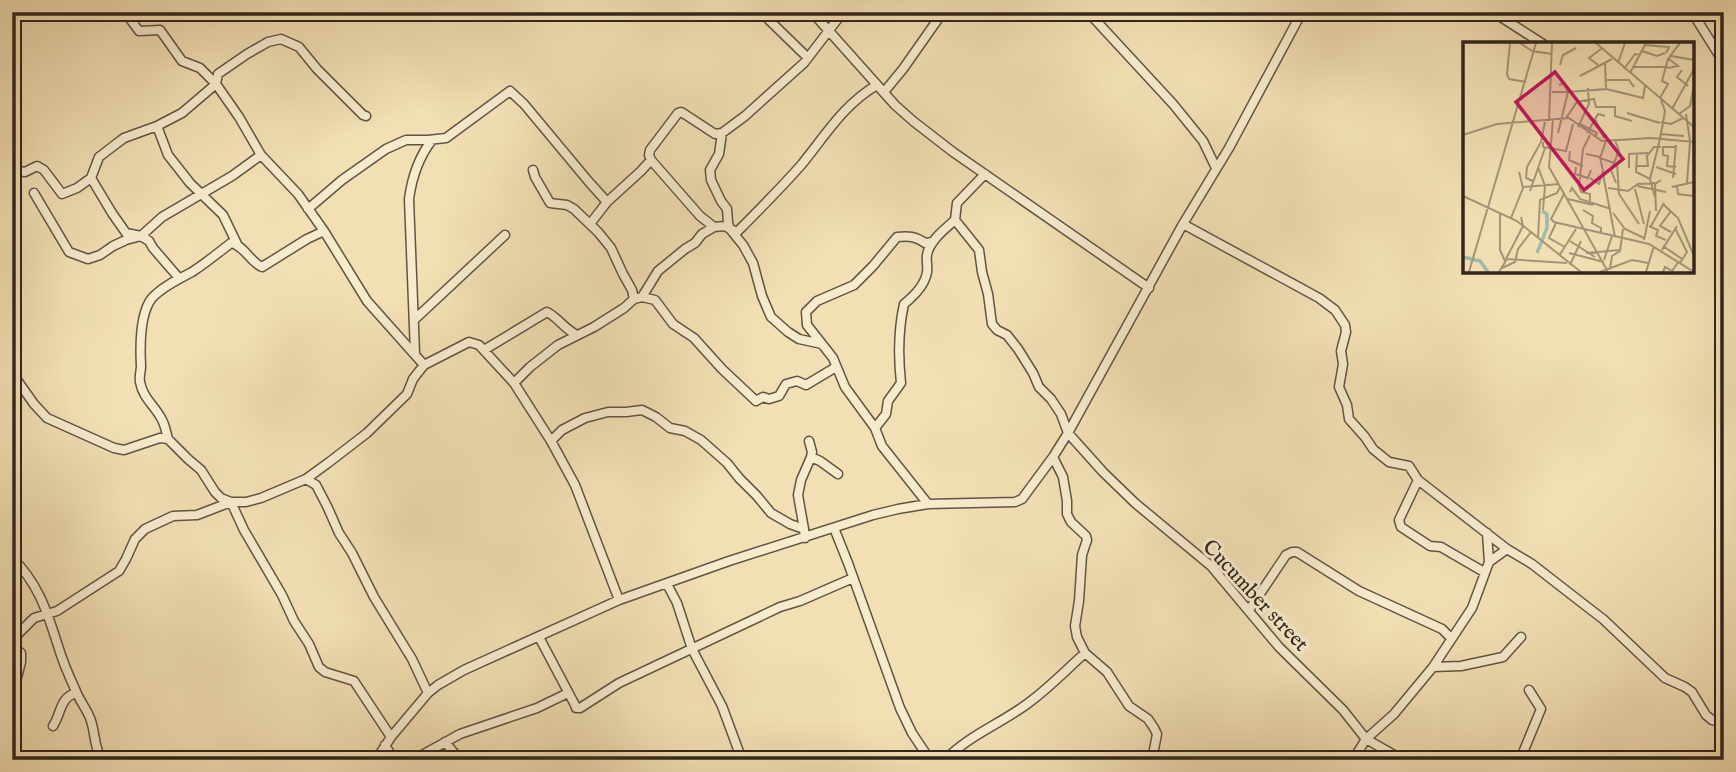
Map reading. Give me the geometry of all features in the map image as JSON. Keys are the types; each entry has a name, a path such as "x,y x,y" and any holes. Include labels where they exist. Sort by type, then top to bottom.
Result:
{"street":[{"path":"125,12 139,31 160,30 182,61 201,68 215,84 240,117 261,155 298,194 324,231 367,301 424,365"},
{"path":"770,12 768,19 808,58"},
{"path":"812,12 895,105 913,121 953,152 1149,288"},
{"path":"714,227 699,216 651,160 650,150 678,113 686,115 715,134 722,133 776,89 808,58 843,12"},
{"path":"884,92 943,12"},
{"path":"1088,12 1173,104 1203,141 1216,168"},
{"path":"376,760 388,741 428,693 438,685 464,670 620,600 804,533 834,528 873,515 928,504 1020,501 1068,433 1183,224 1229,148 1302,12"},
{"path":"1493,12 1540,42"},
{"path":"1692,12 1724,63"},
{"path":"12,170 25,172 37,166 44,170 62,194 77,188 91,178 99,157 124,138 182,113 215,84 218,74 268,42 281,39 299,47 317,69 366,116"},
{"path":"514,383 558,345 610,317 638,298 658,271 695,243 702,234 714,227 725,226 737,232 790,177 844,111 863,93 877,85"},
{"path":"308,209 342,180 386,149 406,140 446,138 510,91 607,201"},
{"path":"157,126 168,155 190,183 223,215 237,244 257,265 262,267 324,231"},
{"path":"722,133 719,153 710,170 711,180 727,209 730,229 753,263 771,317 799,338 822,344"},
{"path":"415,353 409,199 422,153 432,140"},
{"path":"34,193 69,252 88,259 126,240 141,236 162,217 261,155"},
{"path":"590,224 607,201 651,160"},
{"path":"534,170 535,177 551,203 567,205 590,224 611,248 623,275 638,298 654,300 673,324 694,338 756,401 763,397 779,396 786,384 797,381 807,384 836,368"},
{"path":"875,428 886,414 888,401 901,383 898,358 904,304 923,283 928,272 926,254 933,242 956,220 957,203 985,174"},
{"path":"91,178 127,233 149,241 178,277"},
{"name":"Cucumber street","path":"956,220 979,250 992,324 1007,335 1018,349 1039,387 1061,414 1068,433 1135,503 1211,566 1279,647 1343,710 1366,739"},
{"path":"1183,224 1319,298 1335,310 1345,325 1346,332 1341,351 1343,364 1339,387 1347,405 1349,419 1373,449 1389,462 1409,467 1418,480 1507,550 1532,564 1603,619 1665,678 1692,692 1712,720 1724,723"},
{"path":"414,320 505,235"},
{"path":"928,504 882,446 875,428 845,387 833,358 807,325 806,312 817,301 854,285 873,267 897,237 918,237 925,243 933,242"},
{"path":"237,244 231,243 190,273 178,277 152,298 145,313 139,380 161,418 168,439 201,470 215,492 231,502 319,667 325,672 355,681 388,741 394,760"},
{"path":"485,350 547,312 566,330 577,335"},
{"path":"12,640 34,618 57,611 119,571 135,539 145,529 173,516 197,515 231,502 261,498 306,479 367,433 407,394 413,379 424,365 469,342 485,350 514,383 551,442 575,485 620,600"},
{"path":"13,375 47,418 114,448 124,450 160,438 168,439"},
{"path":"551,442 562,430 585,418 608,412 642,410 670,428 685,431 701,440 727,463 771,513 804,533"},
{"path":"804,533 798,495 811,457 809,441"},
{"path":"811,457 838,474"},
{"path":"1053,457 1063,477 1068,501 1067,514 1087,540 1082,555 1075,626 1080,646 1084,653 1107,672 1129,706 1148,719 1154,728 1157,734 1152,760"},
{"path":"306,479 316,485 338,533 412,659 428,693"},
{"path":"1418,480 1399,520 1401,527 1430,546 1441,547 1484,572"},
{"path":"834,528 900,708 930,760"},
{"path":"1487,533 1489,562"},
{"path":"1353,760 1366,739 1394,714 1433,667 1472,608 1489,562 1507,550"},
{"path":"1249,610 1286,555 1297,552 1359,591 1442,629 1451,638"},
{"path":"12,558 35,586 48,613 76,693 91,721 94,742 102,760"},
{"path":"539,637 576,708 580,708 619,682 780,607 853,578"},
{"path":"667,584 677,603 692,649 722,706 742,760"},
{"path":"1433,667 1461,666 1503,657 1521,637"},
{"path":"12,646 21,653 12,697"},
{"path":"945,760 958,746 997,725 1029,703 1084,653"},
{"path":"1520,760 1541,709 1529,690"},
{"path":"53,726 64,700 76,693"},
{"path":"413,760 460,734 537,708 569,693"},
{"path":"1366,739 1403,760"},
{"path":"445,742 460,760"}]}
